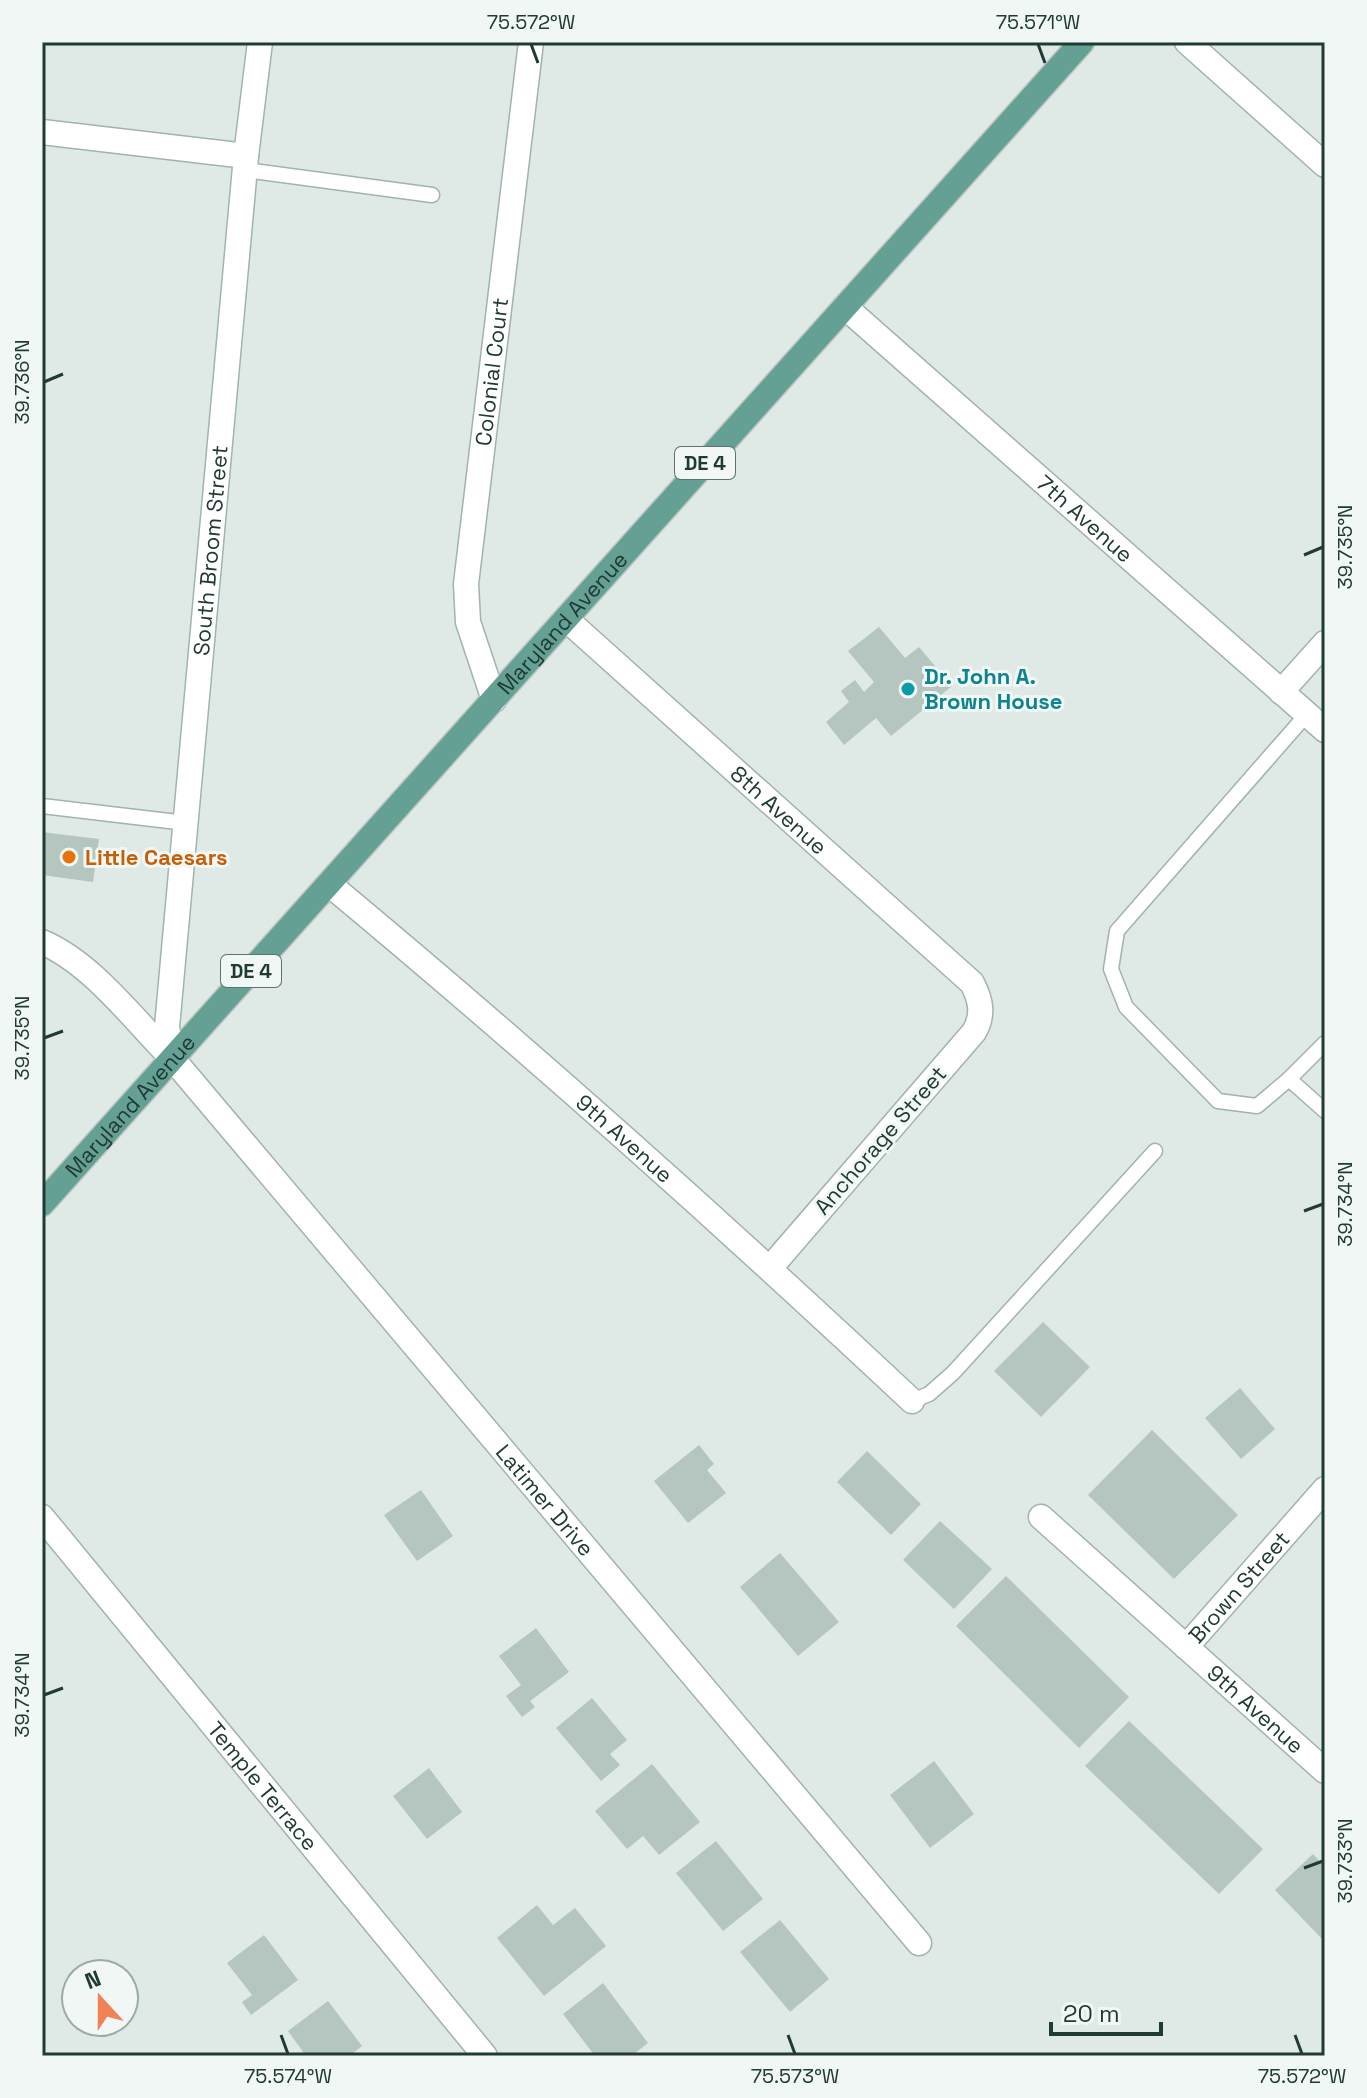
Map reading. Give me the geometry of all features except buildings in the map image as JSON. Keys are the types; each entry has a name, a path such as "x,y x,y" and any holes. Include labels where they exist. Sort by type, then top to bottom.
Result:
{"main road":[{"name":"Maryland Avenue","path":"42,1204 1082,42"}],"street":[{"name":"South Broom Street","path":"172,1058 167,1027 246,163 260,42"},
{"name":"Colonial Court","path":"494,700 468,622 466,584 531,42"},
{"path":"1187,42 1325,165"},
{"path":"42,132 246,163"},
{"name":"7th Avenue","path":"845,307 1316,722"},
{"name":"8th Avenue","path":"566,619 972,983 980,1008"},
{"path":"1281,692 1325,643"},
{"name":"9th Avenue","path":"329,884 474,1004 770,1268 912,1401"},
{"name":"Latimer Drive","path":"42,942 59,949 86,970 172,1058 919,1943"},
{"name":"Anchorage Street","path":"770,1268 974,1032 981,1020 980,1008"},
{"name":"Brown Street","path":"1041,1517 1186,1647 1325,1489"},
{"name":"Temple Terrace","path":"42,1517 485,2056"},
{"name":"9th Avenue","path":"1186,1647 1325,1771"}],"lane":[{"path":"246,163 432,195"},
{"path":"1316,722 1117,931 1111,969 1126,1007 1218,1101 1257,1106 1325,1043"},
{"path":"42,806 186,823"},
{"path":"1289,1079 1325,1111"},
{"path":"912,1401 929,1394 953,1373 1155,1151"}],"place":[{"name":"Dr. John A. Brown House","path":"908,689"},
{"name":"Little Caesars","path":"69,857"}]}
